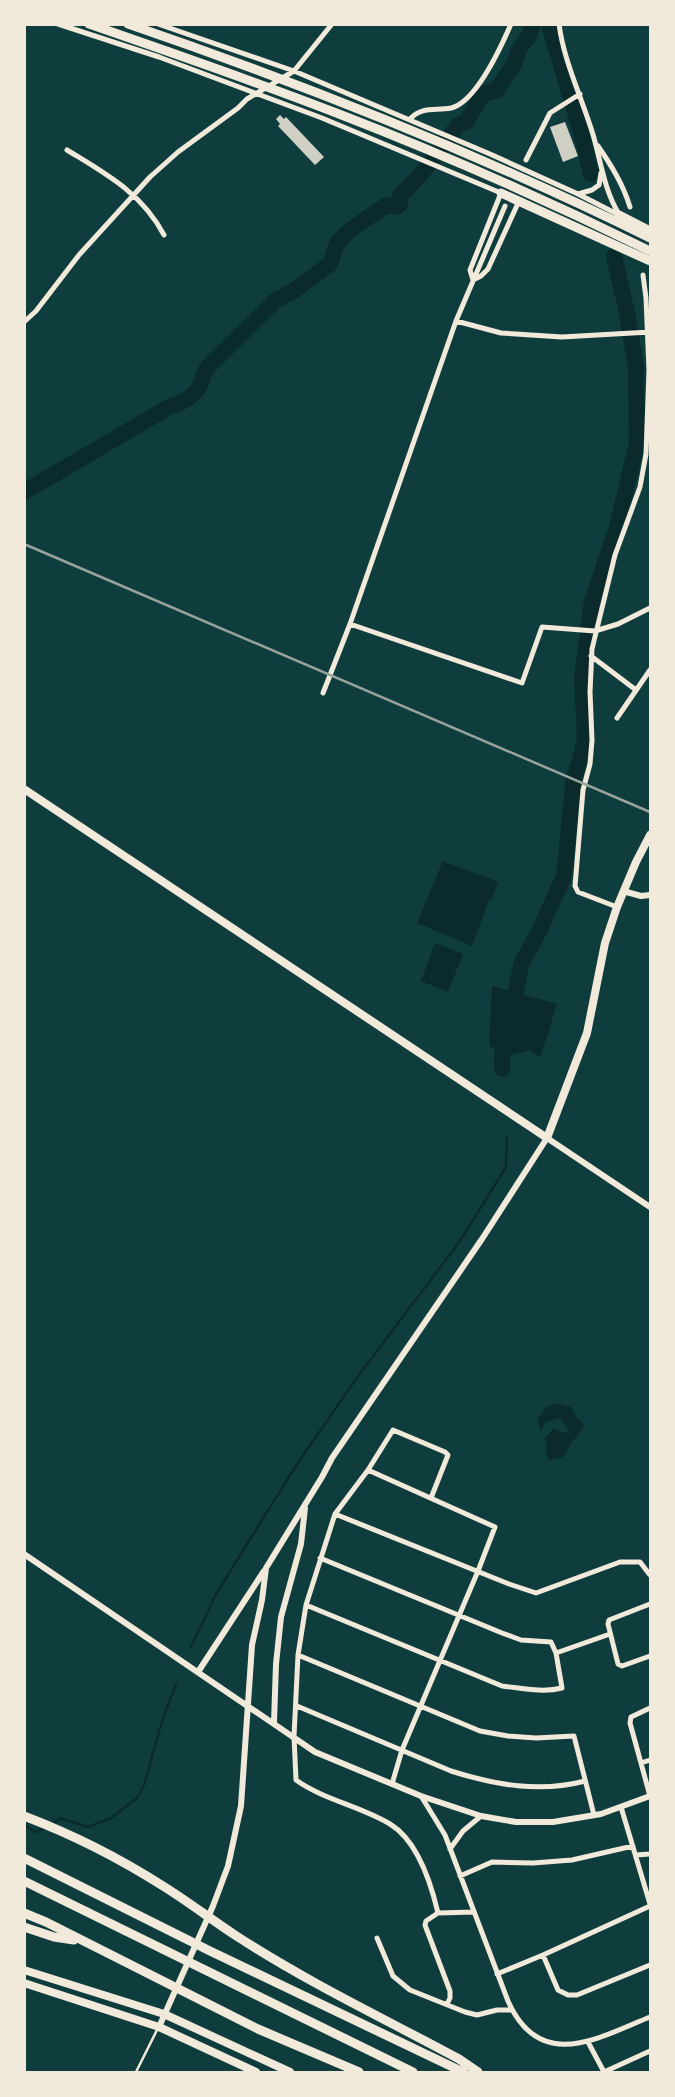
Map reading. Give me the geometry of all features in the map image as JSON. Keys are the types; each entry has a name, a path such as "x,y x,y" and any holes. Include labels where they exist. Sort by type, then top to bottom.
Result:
{"highway":[{"path":"89,24 339,114 484,174 650,251"},
{"path":"128,24 376,116 650,238"},
{"path":"501,193 650,261"},
{"path":"619,215 650,231"},
{"path":"24,1816 84,1841 136,1869 287,1967 459,2059 478,2073"},
{"path":"24,1858 463,2073"},
{"path":"24,1881 412,2073"},
{"path":"24,1913 258,2029 359,2073"},
{"path":"24,1927 54,1937 82,1941"}],"main road":[{"path":"24,789 547,1138 587,1033 606,943 617,907 650,835"},
{"path":"24,1970 164,2014 290,2073"},
{"path":"24,1983 159,2027 256,2073"}],"street":[{"path":"58,24 159,57 386,145 501,193 470,270 473,279"},
{"path":"159,24 294,71 578,194 619,215"},
{"path":"24,322 36,311 79,255 150,177 178,152 255,94 294,71 332,24"},
{"path":"410,120 425,109 450,108 462,103 490,68 511,24"},
{"path":"559,24 565,54 580,94 601,170 619,215"},
{"path":"526,160 550,113 580,94"},
{"path":"386,145 394,113"},
{"path":"594,140 625,190 630,206"},
{"path":"67,150 135,195 164,235"},
{"path":"578,194 600,185 601,170"},
{"path":"473,279 488,269 519,201"},
{"path":"323,692 350,624 456,321 505,206"},
{"path":"617,907 578,892 575,886 583,790 590,764 592,740 590,692 593,630 615,555 640,487 646,454 649,370 643,275"},
{"path":"456,321 501,333 562,337 648,332"},
{"path":"350,624 522,683 542,627 593,630 618,624 650,608"},
{"path":"592,656 636,691"},
{"path":"617,718 650,670"},
{"path":"623,891 641,896 650,895"},
{"path":"198,1672 266,1568 332,1458 482,1239 547,1138 650,1207"},
{"path":"431,1498 447,1458 445,1452 393,1430 368,1470 335,1514 320,1558 306,1605 298,1656 294,1737 296,1780 311,1791 391,1825 409,1840 438,1913"},
{"path":"368,1470 495,1527 402,1750 392,1784"},
{"path":"274,1723 281,1617 302,1544 306,1502"},
{"path":"335,1514 536,1593 620,1562 640,1562 650,1575"},
{"path":"24,1554 315,1752 421,1796 481,1816 516,1822 553,1822 594,1815 650,1796 630,1723 631,1717 650,1708"},
{"path":"306,1605 502,1686 555,1690 562,1688 556,1653 551,1642 521,1640 320,1558"},
{"path":"159,2027 228,1866 238,1818 254,1632 266,1568"},
{"path":"650,1604 609,1619 618,1664 622,1666 650,1657"},
{"path":"556,1653 610,1634"},
{"path":"298,1656 480,1731 536,1738 574,1736 594,1815"},
{"path":"297,1706 451,1771 501,1785 542,1787 585,1781"},
{"path":"640,1763 650,1760"},
{"path":"421,1796 438,1822 450,1849 497,1974 512,2010 522,2024 548,2041 568,2045 588,2042 650,2017"},
{"path":"497,1974 650,1905 621,1807"},
{"path":"450,1849 463,1831 481,1816"},
{"path":"460,1875 492,1862 572,1860 633,1846"},
{"path":"636,1855 650,1854"},
{"path":"447,2004 450,1991 425,1925 426,1921 438,1913 474,1912"},
{"path":"377,1938 393,1976 410,1990 477,2015 497,2010 512,2010"},
{"path":"542,1955 558,1990 568,1995 577,1995 650,1965"},
{"path":"588,2042 604,2072 650,2051"}],"lane":[{"path":"136,2073 159,2027"}],"water":[{"path":"443,861 498,882 472,946 417,923"},
{"path":"435,943 463,954 448,992 421,981"},
{"path":"492,986 557,1004 540,1058 530,1050 502,1057 489,1045"},
{"path":"555,1403 571,1407 585,1426 563,1457 548,1460 547,1443 544,1439 554,1428 561,1433 570,1431 559,1418 546,1422 540,1431 538,1418 547,1407"}],"building":[{"path":"280,115 284,119 286,117 324,157 315,165 278,126 280,124 276,119"},
{"path":"565,122 578,156 563,162 550,127"}],"waterway":[{"path":"24,492 192,396 199,388 208,367 276,300 292,292 329,265 337,244 346,234 387,205 396,207 400,204 400,196 421,174 458,125 466,122 483,94 497,90 514,64 533,24"},
{"path":"549,24 591,174"},
{"path":"512,1012 521,965 564,876 574,777 585,739 582,678 592,601 617,527 637,443 636,367 614,256"},
{"path":"502,1069 507,1037"},
{"path":"191,1647 216,1594 295,1467 356,1379 460,1241 506,1167 507,1136"},
{"path":"52,1824 60,1818 88,1827 111,1818 137,1798 144,1785 162,1721 176,1684"},
{"path":"24,1825 36,1832 46,1828"}],"railway":[{"path":"24,544 650,812"}]}
